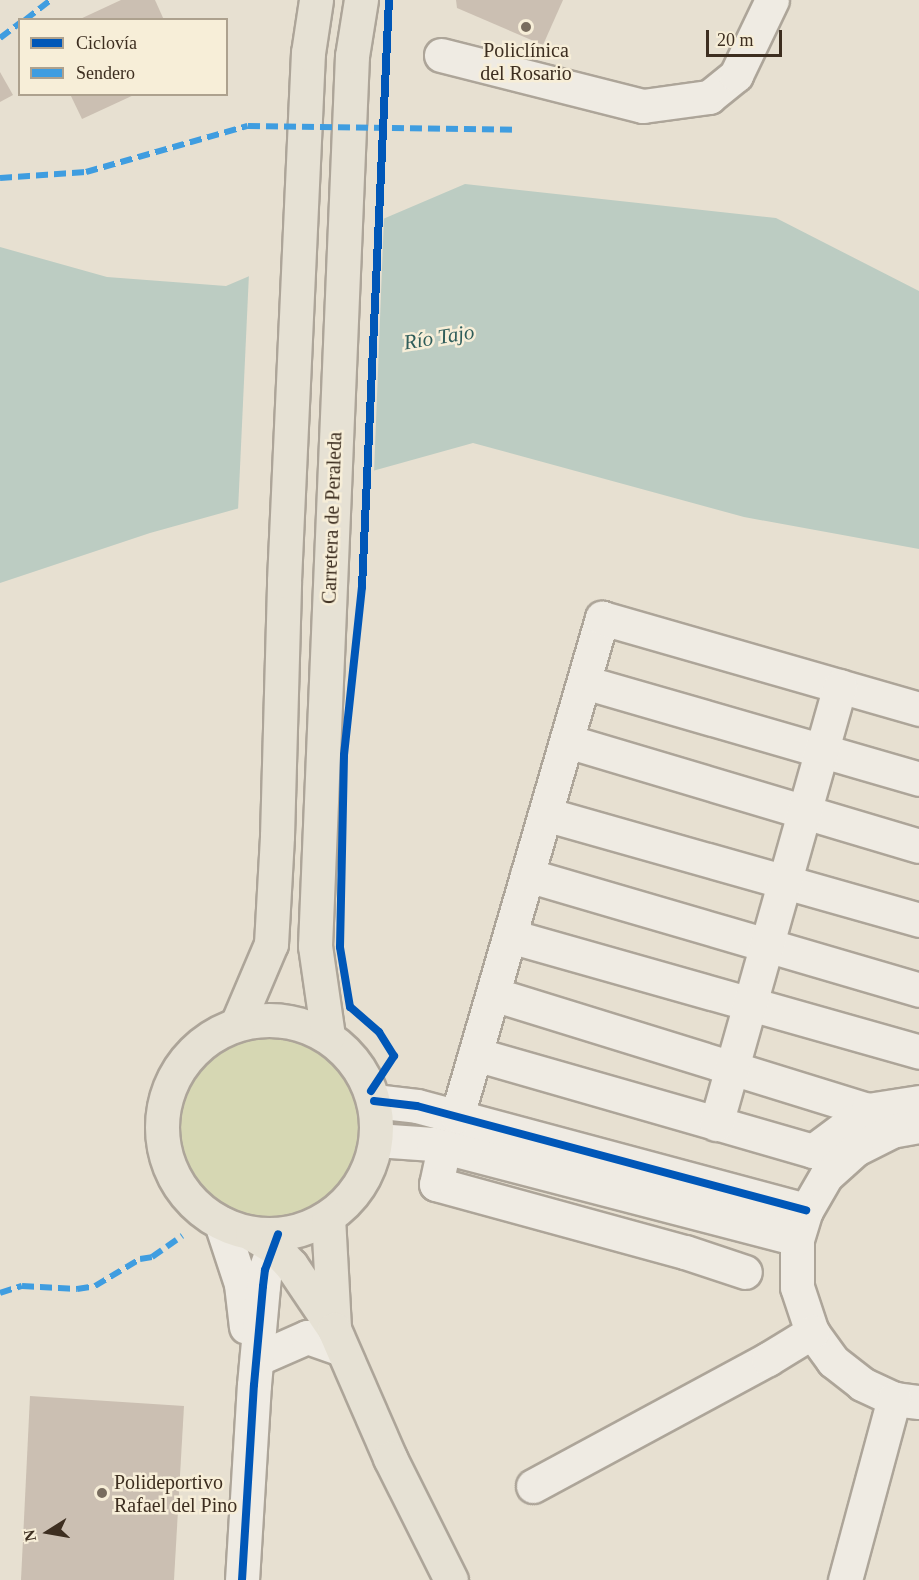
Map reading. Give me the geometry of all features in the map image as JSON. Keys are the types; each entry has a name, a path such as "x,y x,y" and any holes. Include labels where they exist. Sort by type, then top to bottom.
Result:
{"main road":[{"path":"237,1023 271,944 277,836 284,581 308,53 316,0"},
{"name":"Carretera de Peraleda","path":"328,1036 315,946 352,56 361,0"},
{"path":"268,1018 299,1023 328,1036 346,1052 360,1070 374,1101 376,1140 368,1170 351,1197 328,1217 296,1232 268,1238 221,1223 198,1207 179,1186 167,1160 161,1132 164,1104 173,1077 189,1054 211,1035 237,1023 268,1018"},
{"path":"328,1217 338,1339"},
{"path":"268,1238 291,1265 338,1339 390,1458 451,1580"}],"street":[{"path":"441,55 643,106 709,97 736,75 771,0"},
{"path":"457,1116 602,618 919,709"},
{"path":"584,682 919,779"},
{"path":"716,1124 840,686"},
{"path":"567,741 919,846"},
{"path":"545,814 919,920"},
{"path":"527,874 919,990"},
{"path":"510,936 919,1052"},
{"path":"493,994 868,1110 919,1102"},
{"path":"476,1054 813,1151 868,1110"},
{"path":"374,1101 417,1106 457,1116 802,1225"},
{"path":"845,1580 907,1401 855,1378 834,1361 812,1332 797,1287 802,1225 826,1176 856,1149 892,1131 919,1126"},
{"path":"376,1140 444,1147 802,1225"},
{"path":"444,1147 436,1184 685,1252 745,1272"},
{"path":"221,1223 241,1284 255,1372"},
{"path":"242,1580 255,1372 268,1238"},
{"path":"533,1486 768,1359 812,1332"},
{"path":"255,1372 307,1337 338,1339"}],"green space":[{"path":"268,1036 303,1043 319,1051 332,1063 344,1076 352,1092 359,1127 352,1162 344,1178 332,1191 319,1203 303,1211 268,1218 233,1211 217,1203 204,1191 192,1178 184,1162 177,1127 184,1092 192,1076 204,1063 217,1051 233,1043"}],"water":[{"name":"Río Tajo","path":"465,184 776,218 919,291 919,549 744,517 473,443 150,533 0,583 0,247 107,277 226,286"}],"pier":[{"path":"384,217 374,473 238,511 249,273"}],"building":[{"path":"121,0 155,0 163,18 82,18"},
{"name":"Policlínica del Rosario","path":"456,0 563,0 543,45 457,8"},
{"path":"0,72 13,95 0,102"},
{"path":"71,96 132,96 82,119"},
{"name":"Polideportivo Rafael del Pino","path":"30,1396 184,1406 174,1580 21,1580"}],"marked path":[{"path":"28,18 51,0"},
{"path":"0,38 18,24"},
{"path":"0,178 86,172 248,126 518,130"},
{"path":"0,1293 22,1286 77,1289 95,1286 140,1259 152,1257 182,1236"}],"cycle path":[{"path":"371,1091 394,1056 379,1032 350,1007 340,947 344,755 362,587 389,0"},
{"path":"374,1101 417,1106 806,1210"},
{"path":"242,1580 254,1385 263,1286 265,1270 278,1234"}],"place":[{"name":"Policlínica del Rosario","path":"526,27"},
{"name":"Polideportivo Rafael del Pino","path":"102,1493"}]}
